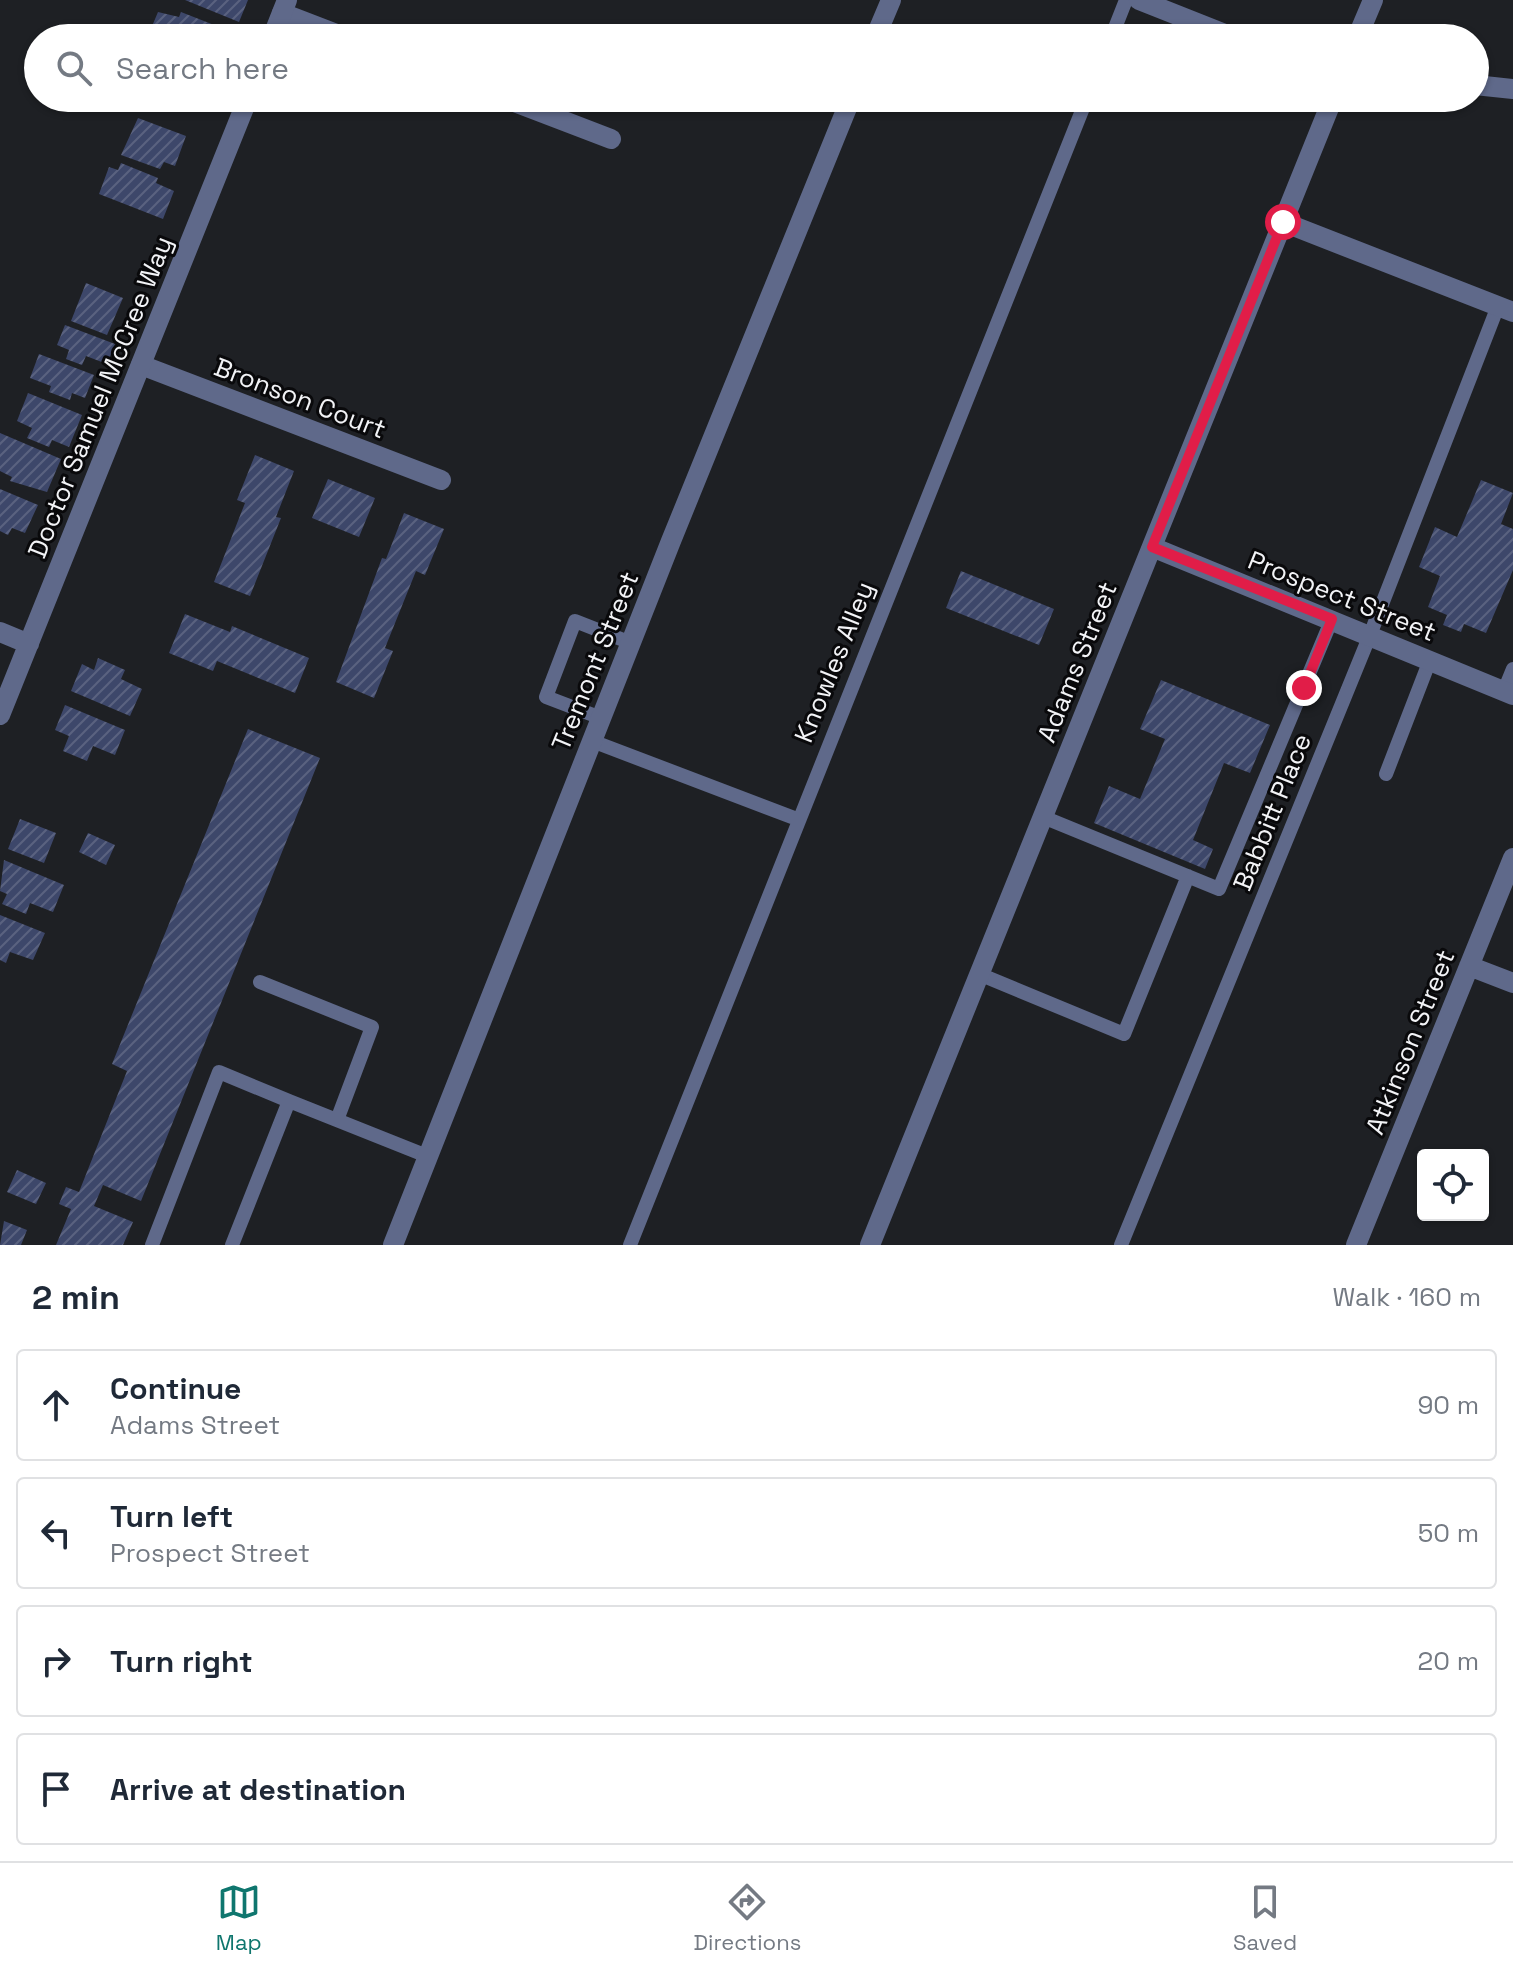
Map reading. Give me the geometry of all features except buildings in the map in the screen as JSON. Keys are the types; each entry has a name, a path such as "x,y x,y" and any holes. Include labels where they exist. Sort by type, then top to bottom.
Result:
{"street":[{"path":"1139,0 1200,24"},
{"path":"1363,24 1373,0"},
{"path":"880,24 888,1"},
{"path":"285,7 319,24"},
{"path":"1489,86 1513,89"},
{"name":"Doctor Samuel McCree Way","path":"0,715 242,112"},
{"path":"541,112 611,139"},
{"name":"Tremont Street","path":"393,1245 845,112"},
{"name":"Adams Street","path":"870,1245 1327,112"},
{"path":"1283,222 1506,309"},
{"name":"Bronson Court","path":"141,365 441,480"},
{"name":"Prospect Street","path":"1152,547 1509,693"},
{"path":"0,632 29,644"},
{"name":"Atkinson Street","path":"1356,1245 1513,858"},
{"path":"1469,966 1513,983"}],"lane":[{"path":"1117,24 1126,0"},
{"name":"Knowles Alley","path":"630,1245 797,819 1081,112"},
{"name":"Babbitt Place","path":"1121,1245 1506,309"},
{"path":"1043,817 1219,889 1332,619"},
{"path":"601,718 546,697 575,621 631,643"},
{"path":"1386,774 1430,660"},
{"path":"1509,693 1513,669"},
{"path":"592,741 797,819"},
{"path":"979,974 1124,1034 1188,876"},
{"path":"260,982 372,1027 337,1120"},
{"path":"152,1245 219,1072 427,1156"},
{"path":"232,1245 289,1101"}],"route":[{"path":"1283,222 1152,547 1332,619 1304,688"}]}
